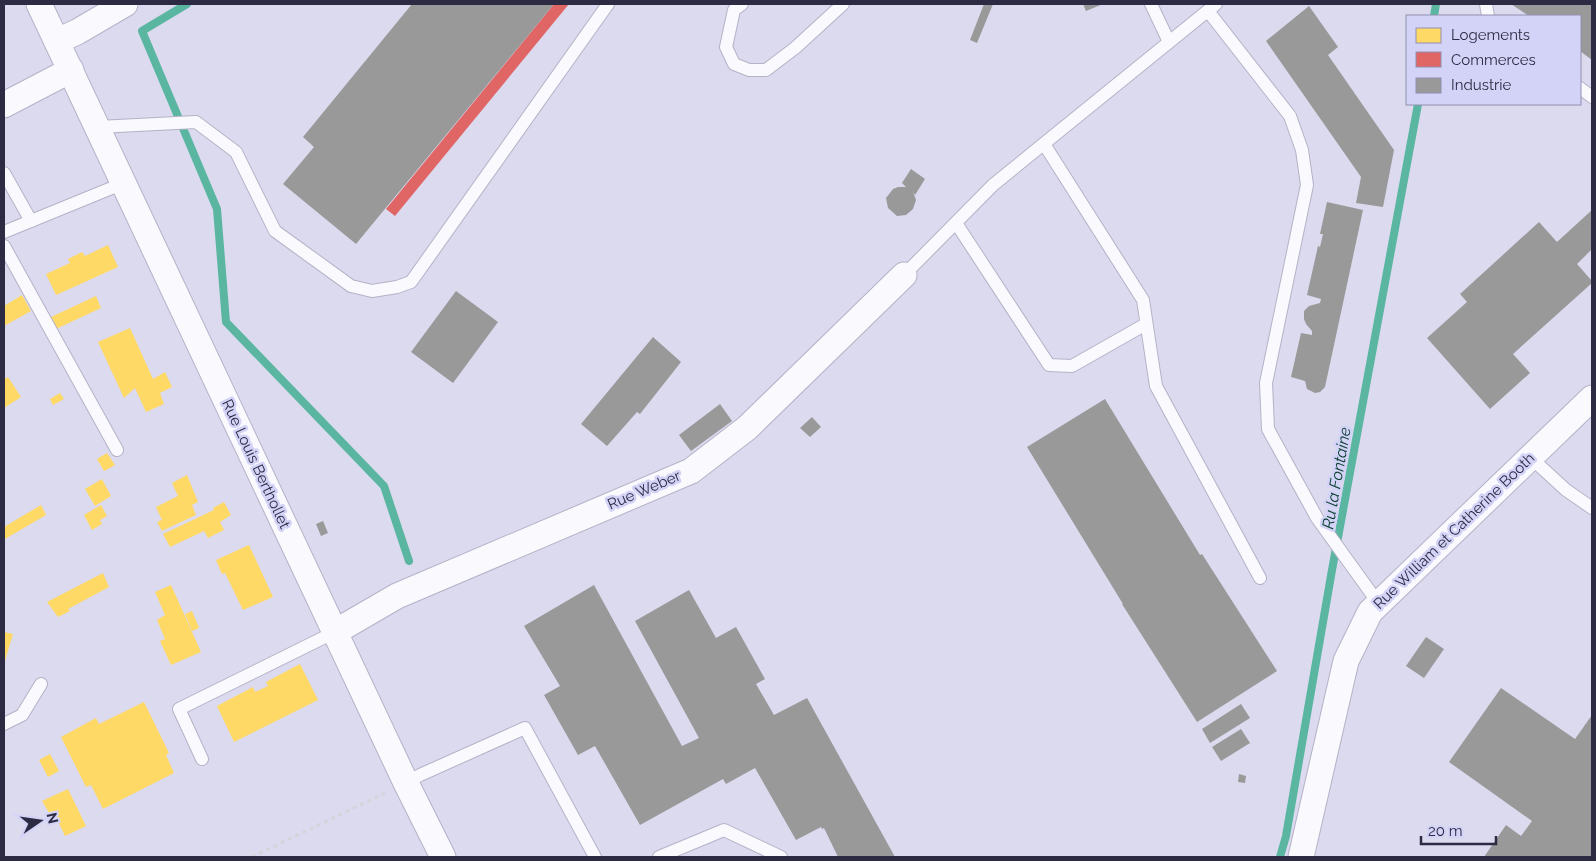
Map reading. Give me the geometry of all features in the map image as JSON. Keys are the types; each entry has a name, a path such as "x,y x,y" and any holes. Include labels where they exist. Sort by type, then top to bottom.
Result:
{"street":[{"name":"Rue Louis Berthollet","path":"39,4 335,632 398,787 443,857"},
{"path":"57,41 77,32 125,4"},
{"path":"4,105 71,70"},
{"name":"Rue Weber","path":"335,632 397,596 691,470 747,428 904,275"},
{"name":"Rue William et Catherine Booth","path":"1301,857 1346,661 1370,612 1592,398"}],"lane":[{"path":"98,126 196,122 236,152 275,231 351,286 372,291 397,288 411,282 608,4"},
{"path":"742,4 734,10 726,47 734,64 749,70 766,70 795,48 843,4"},
{"path":"1151,4 1169,42"},
{"path":"904,275 993,185 1212,7 1290,116 1302,150 1306,185 1266,383 1268,429 1317,518 1378,604"},
{"path":"1581,89 1592,97"},
{"path":"1044,144 1143,300 1156,386 1260,578"},
{"path":"4,173 31,221"},
{"path":"4,232 124,183"},
{"path":"956,223 1049,366 1072,366 1146,324"},
{"path":"4,246 117,450"},
{"path":"1530,457 1566,490 1592,508"},
{"path":"202,759 179,709 335,632"},
{"path":"4,724 22,715 41,684"},
{"path":"398,787 420,775 525,728 596,857"},
{"path":"659,857 724,830 781,857"}],"path":[{"path":"252,857 398,787"}],"building: Logements":[{"path":"108,245 118,267 56,295 46,274 70,263 68,259 82,252 85,256"},
{"path":"22,295 31,311 4,326 4,306"},
{"path":"96,296 101,308 56,329 49,318"},
{"path":"130,328 153,379 165,372 172,387 160,393 164,404 146,412 135,388 124,398 98,342"},
{"path":"8,377 21,397 4,408 4,379"},
{"path":"60,393 64,399 53,405 50,399"},
{"path":"107,453 115,465 104,471 97,459"},
{"path":"187,475 198,502 192,505 196,515 162,531 157,522 162,520 156,507 178,496 172,483"},
{"path":"102,479 111,496 95,506 85,489"},
{"path":"224,502 231,515 220,522 224,530 208,538 204,531 170,547 163,534 214,510 213,508"},
{"path":"41,505 46,515 5,539 4,527"},
{"path":"101,505 107,516 100,520 102,524 92,530 84,515"},
{"path":"249,545 273,597 243,610 225,573 222,574 216,560"},
{"path":"103,573 109,587 68,609 70,611 58,617 47,602"},
{"path":"171,585 201,652 171,665 160,641 165,639 157,620 165,615 155,592"},
{"path":"192,611 199,628 192,631 185,614"},
{"path":"4,632 13,634 4,664"},
{"path":"300,664 318,700 234,742 217,706 253,687 255,692 268,686 266,682"},
{"path":"144,702 169,753 166,755 174,773 103,809 91,785 86,787 61,737 96,718 99,724"},
{"path":"50,754 59,771 48,777 39,760"},
{"path":"68,789 86,826 65,836 55,815 51,816 42,801"}],"building: Commerces":[{"path":"554,4 569,4 395,216 386,209"}],"building: Industrie":[{"path":"412,4 554,4 356,244 283,184 314,147 303,137"},
{"path":"984,4 993,4 977,43 970,40"},
{"path":"1083,4 1103,4 1086,11"},
{"path":"1511,4 1592,4 1592,60 1581,52 1581,15 1528,15"},
{"path":"1309,6 1338,47 1328,55 1394,150 1383,207 1356,203 1361,177 1266,41"},
{"path":"911,169 925,179 915,195 913,192 916,200 913,209 906,215 897,216 888,208 886,198 893,189 906,187 902,183"},
{"path":"1327,202 1363,210 1325,387 1320,392 1315,393 1307,389 1305,381 1291,377 1301,333 1312,335 1312,331 1304,319 1304,311 1309,306 1320,303 1321,299 1307,295 1318,246 1320,247 1323,234 1320,234"},
{"path":"1592,210 1592,249 1577,264 1592,283 1513,354 1530,373 1490,409 1427,338 1467,302 1460,294 1539,222 1557,242"},
{"path":"456,291 498,322 453,383 411,352"},
{"path":"653,337 681,362 640,414 637,412 607,446 581,424"},
{"path":"1105,399 1200,555 1202,554 1277,671 1197,722 1122,604 1027,447"},
{"path":"720,404 732,421 691,451 679,435"},
{"path":"812,417 821,427 810,437 800,428"},
{"path":"323,521 328,533 321,536 316,524"},
{"path":"594,585 682,746 699,738 635,621 689,590 716,638 736,627 765,679 756,684 774,715 807,698 895,857 838,857 824,828 822,829 821,827 796,840 755,768 726,784 723,779 640,825 595,746 578,755 544,695 560,686 524,626"},
{"path":"1426,637 1444,649 1424,678 1406,666"},
{"path":"1501,688 1575,739 1592,715 1592,857 1484,857 1506,825 1521,836 1532,821 1449,762"},
{"path":"1241,704 1250,718 1210,743 1202,729"},
{"path":"1241,729 1250,743 1221,761 1212,747"},
{"path":"1239,774 1246,776 1245,783 1238,782"}],"waterway":[{"path":"187,4 142,31 217,209 226,322 384,486 409,561"},
{"name":"Ru la Fontaine","path":"1434,15 1436,4"},
{"name":"Ru la Fontaine","path":"1280,857 1286,836 1332,570 1418,105"}]}
